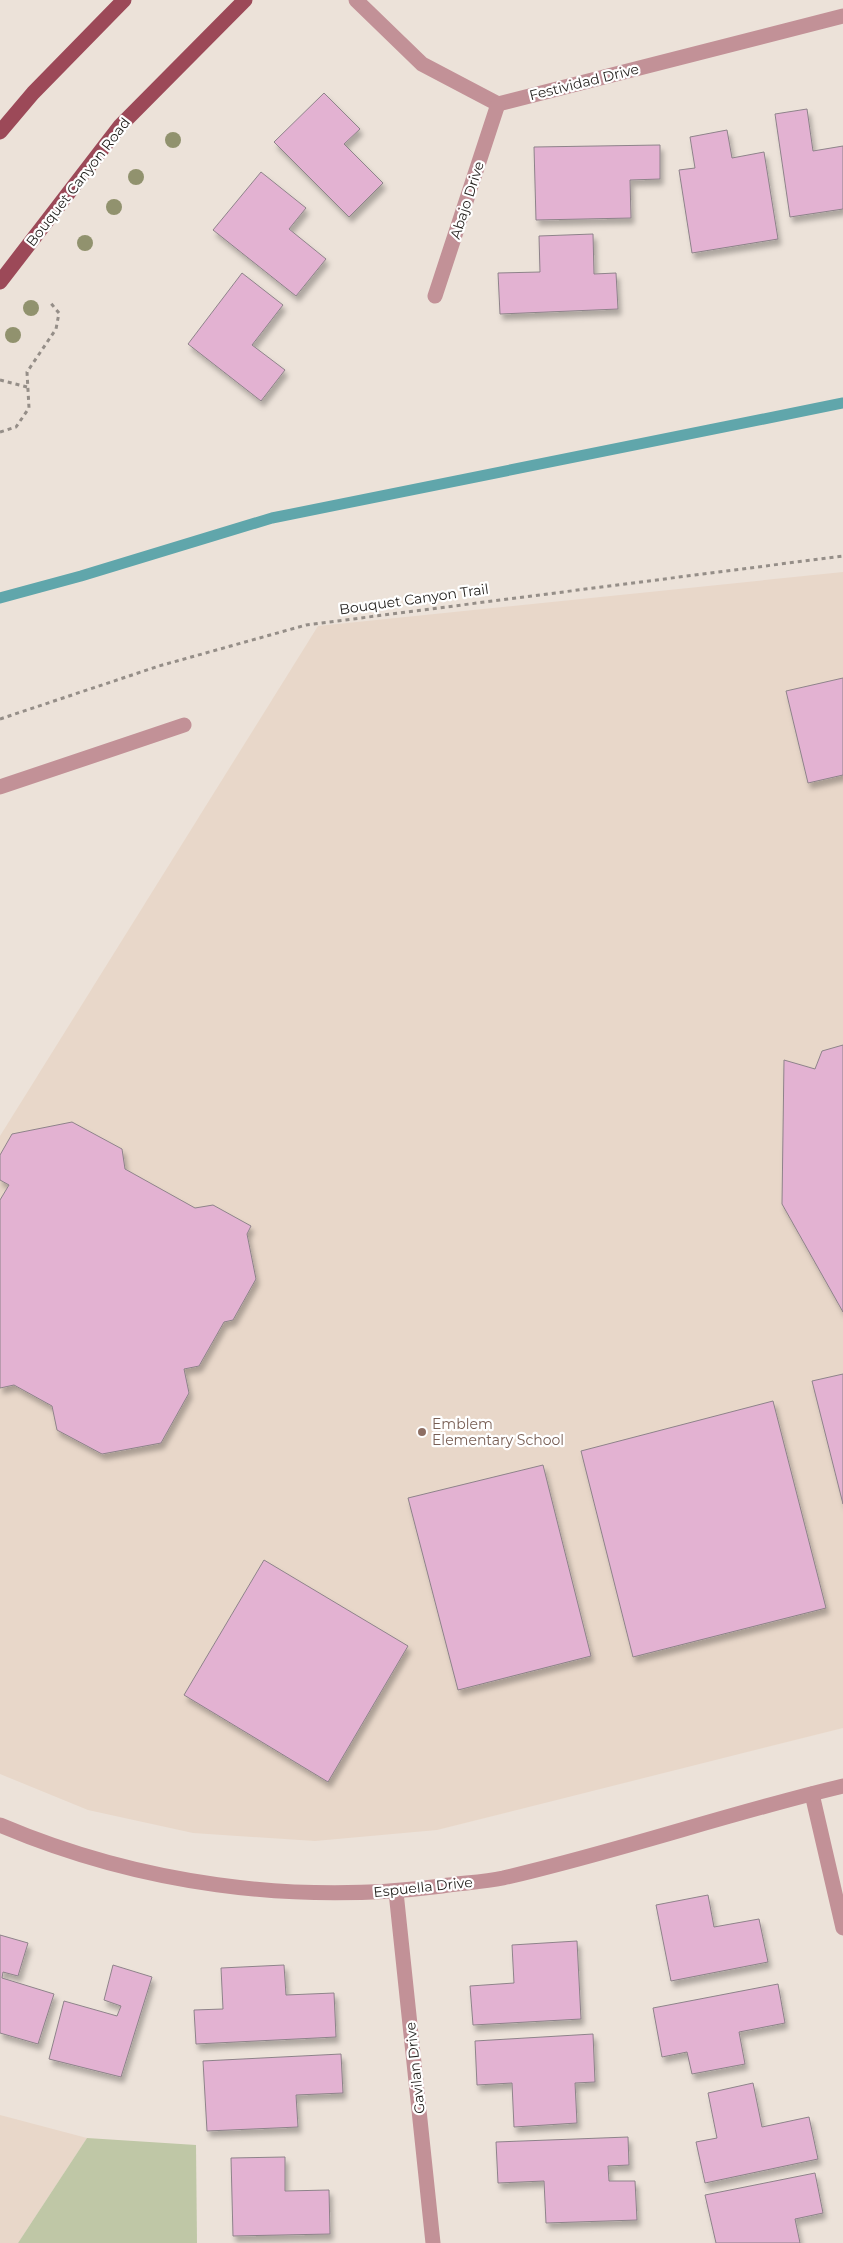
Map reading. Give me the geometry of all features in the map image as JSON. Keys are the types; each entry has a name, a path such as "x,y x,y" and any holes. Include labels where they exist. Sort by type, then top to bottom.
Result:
{"main road":[{"path":"0,132 33,93 124,0"},
{"name":"Bouquet Canyon Road","path":"0,282 120,126 245,0"}],"street":[{"path":"356,0 422,64 498,104"},
{"name":"Festividad Drive","path":"498,104 843,16"},
{"name":"Abajo Drive","path":"435,296 498,104"},
{"path":"0,788 184,726"},
{"name":"Espuella Drive","path":"0,1825 34,1839 122,1867 212,1885 304,1893 396,1892 501,1878 843,1786"},
{"path":"812,1794 843,1928"},
{"name":"Gavilan Drive","path":"396,1892 433,2243"}],"path":[{"path":"0,432 16,427 29,408 27,372 56,329 59,313 49,301"},
{"path":"0,380 27,387"},
{"name":"Bouquet Canyon Trail","path":"0,718 158,666 306,625 843,556"}],"shaded area":[{"name":"Emblem Elementary School","path":"843,572 843,1728 437,1830 315,1841 193,1833 88,1810 0,1774 0,1136 318,626"},
{"path":"0,2115 87,2138 18,2243 0,2243"}],"green space":[{"path":"87,2138 196,2145 197,2243 18,2243"}],"building":[{"path":"324,93 360,129 344,144 383,183 349,217 274,142"},
{"path":"807,109 813,151 843,146 843,209 790,217 775,114"},
{"path":"727,130 732,158 764,152 778,239 692,253 679,170 695,168 690,137"},
{"path":"660,145 660,179 630,180 631,218 536,220 534,147"},
{"path":"261,172 306,208 289,229 326,259 296,296 213,230"},
{"path":"593,234 594,274 616,273 618,309 500,314 498,273 540,272 539,236"},
{"path":"242,273 283,305 252,345 285,370 261,401 188,344"},
{"path":"843,678 843,775 808,783 786,691"},
{"path":"843,1045 843,1312 782,1204 784,1060 815,1069 822,1051"},
{"path":"72,1122 122,1149 125,1169 195,1208 213,1205 251,1226 247,1234 256,1279 233,1320 224,1322 199,1366 184,1369 189,1393 161,1443 102,1454 57,1430 52,1406 14,1385 0,1388 0,1200 9,1185 0,1180 0,1155 12,1134"},
{"path":"843,1374 843,1504 812,1381"},
{"path":"773,1401 826,1608 633,1657 581,1451"},
{"path":"543,1465 591,1656 458,1690 408,1498"},
{"path":"264,1560 408,1646 328,1782 184,1695"},
{"path":"708,1895 714,1927 759,1919 768,1962 671,1981 656,1905"},
{"path":"0,1935 28,1943 18,1976 3,1972 2,1978 54,1994 38,2044 0,2033"},
{"path":"577,1941 581,2019 473,2025 470,1986 514,1983 512,1945"},
{"path":"113,1965 152,1977 121,2077 49,2059 64,2001 117,2016 121,2006 104,2000"},
{"path":"284,1965 286,1995 334,1993 336,2037 196,2044 194,2010 223,2009 221,1968"},
{"path":"778,1984 785,2023 739,2032 745,2064 692,2074 687,2052 662,2057 653,2008"},
{"path":"593,2034 595,2082 575,2083 577,2123 514,2127 512,2083 477,2085 475,2041"},
{"path":"341,2054 343,2093 296,2095 298,2127 207,2131 203,2061"},
{"path":"753,2083 762,2127 809,2117 818,2159 705,2183 696,2142 717,2138 708,2093"},
{"path":"628,2137 629,2165 608,2166 609,2181 635,2181 637,2220 546,2223 544,2181 498,2183 496,2142"},
{"path":"285,2157 285,2191 329,2190 330,2234 233,2236 231,2158"},
{"path":"815,2173 823,2213 795,2219 800,2243 716,2243 705,2195"}],"waterway":[{"path":"0,598 81,576 272,518 843,403"}],"place":[{"name":"Emblem Elementary School","path":"422,1432"}]}
